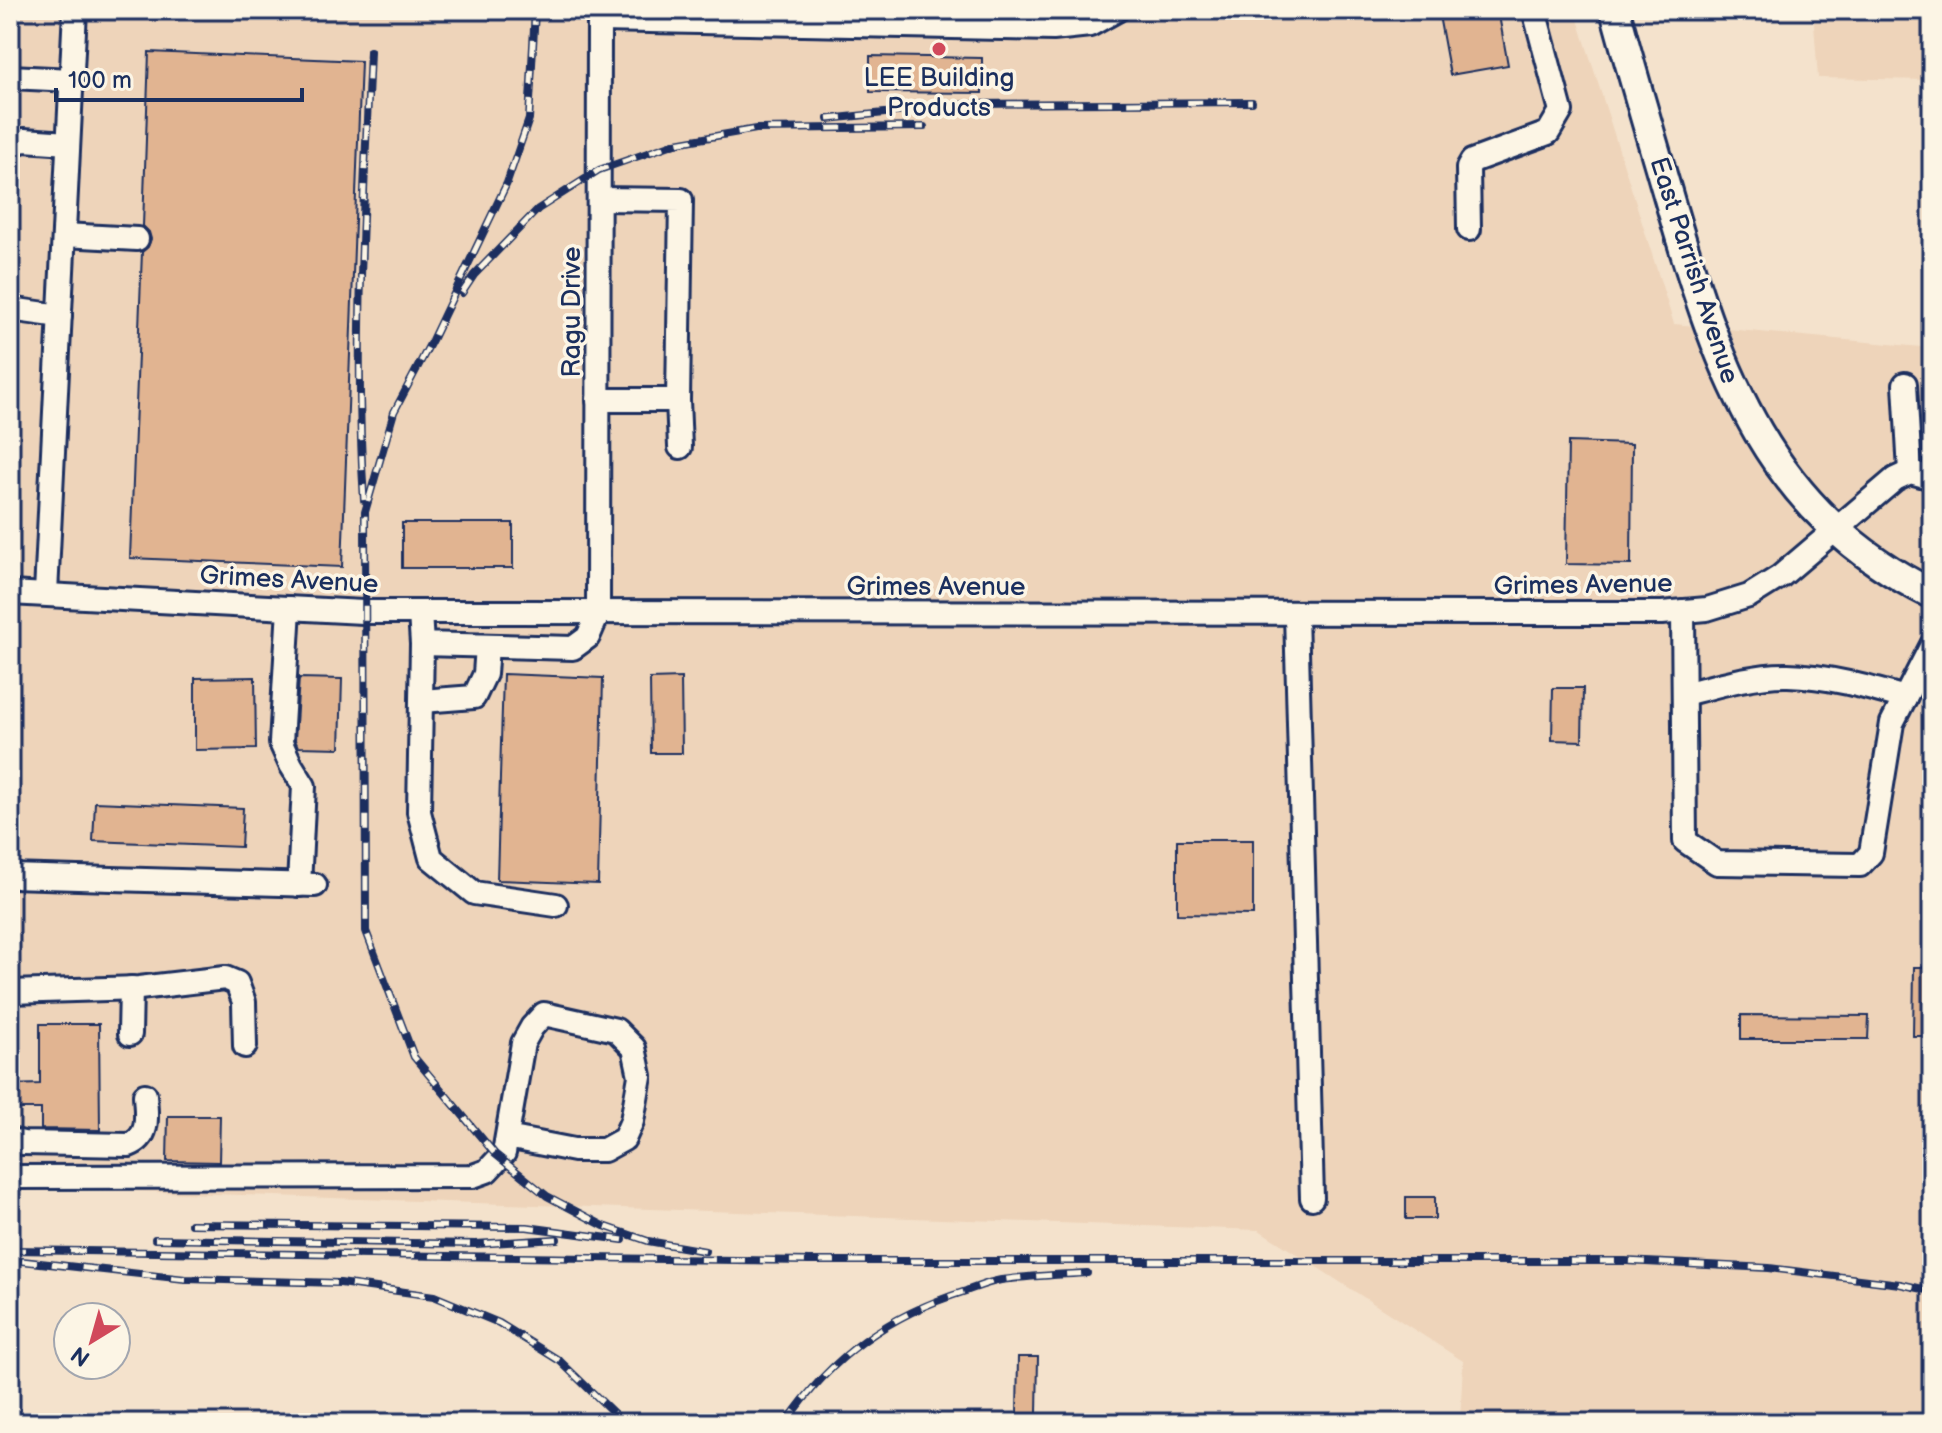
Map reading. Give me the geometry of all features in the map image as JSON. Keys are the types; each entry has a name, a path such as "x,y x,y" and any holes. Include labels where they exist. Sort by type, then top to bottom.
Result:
{"main road":[{"name":"East Parrish Avenue","path":"1615,10 1687,260 1728,377 1746,414 1776,460 1819,513 1882,565 1932,594"}],"street":[{"path":"46,593 75,10"},
{"path":"600,15 1053,29 1117,10"},
{"path":"1469,229 1468,168 1472,161 1548,133 1561,111 1534,10"},
{"name":"Ragu Drive","path":"598,614 600,15"},
{"path":"10,77 72,80"},
{"path":"10,145 24,140 68,143"},
{"path":"599,199 681,200 680,447"},
{"path":"64,235 137,239"},
{"path":"10,309 60,316"},
{"path":"1905,384 1910,472 1932,478"},
{"path":"598,400 678,400"},
{"name":"Grimes Avenue","path":"10,593 420,613 1662,613 1707,609 1749,596 1781,576 1895,479 1910,472"},
{"path":"10,876 307,885 304,786 281,743 289,608"},
{"path":"1683,611 1685,841 1717,863 1860,865 1871,853 1892,723 1932,645"},
{"path":"420,613 422,701 419,812 431,858 474,893 556,905"},
{"path":"422,644 573,648 588,637 598,614"},
{"path":"1296,614 1312,1198"},
{"path":"422,701 474,697 485,674 487,646"},
{"path":"1684,694 1786,675 1850,682 1905,698"},
{"path":"10,992 131,988 225,978 237,983 244,1002 245,1046"},
{"path":"130,1034 131,988"},
{"path":"10,1177 473,1176 487,1171 504,1153 523,1043 544,1014 616,1030 634,1048 640,1076 632,1121 624,1139 604,1150 574,1150 507,1137"},
{"path":"10,1140 129,1145 137,1142 146,1128 145,1095"}],"shaded area":[{"path":"10,10 1575,10 1674,324 1932,348 1932,1423 1460,1423 1463,1361 1259,1230 10,1187"},
{"path":"1813,10 1932,10 1932,80 1818,78"}],"building":[{"path":"1438,10 1498,10 1508,65 1450,75"},
{"path":"149,52 361,61 342,567 130,558 142,252 151,239 143,226"},
{"path":"870,56 982,58 982,93 870,92"},
{"path":"1568,442 1632,444 1631,565 1566,564"},
{"path":"402,523 513,523 513,568 402,568"},
{"path":"503,674 603,678 598,884 497,880"},
{"path":"255,677 256,749 195,750 195,678"},
{"path":"299,678 342,679 340,748 298,747 295,740"},
{"path":"681,678 682,753 651,753 650,679"},
{"path":"1553,688 1583,688 1582,741 1552,740"},
{"path":"95,802 243,808 241,847 93,841"},
{"path":"1177,840 1253,840 1253,915 1177,914"},
{"path":"1914,967 1932,967 1932,1036 1913,1036"},
{"path":"1741,1015 1869,1016 1868,1039 1741,1039"},
{"path":"40,1024 99,1024 100,1130 41,1129 41,1109 10,1109 10,1085 40,1084"},
{"path":"168,1116 220,1116 219,1162 167,1161"},
{"path":"1406,1197 1435,1197 1435,1219 1406,1219"},
{"path":"1018,1357 1038,1357 1037,1414 1017,1414"}],"railway":[{"path":"535,10 529,119 507,183 394,412 365,512 366,931 414,1057 495,1154 547,1196 604,1226 648,1241 705,1251"},
{"path":"364,500 360,332 370,51"},
{"path":"828,119 970,104 1252,102"},
{"path":"462,293 474,275 538,209 599,170 676,143 756,129 924,127"},
{"path":"191,1224 527,1227 623,1240"},
{"path":"155,1239 476,1244 557,1239"},
{"path":"10,1250 810,1261 1625,1261 1769,1268 1900,1284 1932,1291"},
{"path":"22,1261 185,1279 340,1283 434,1296 499,1323 560,1361 624,1423"},
{"path":"786,1423 823,1377 843,1358 911,1312 997,1281 1087,1273"}],"place":[{"name":"LEE Building Products","path":"939,49"}]}
